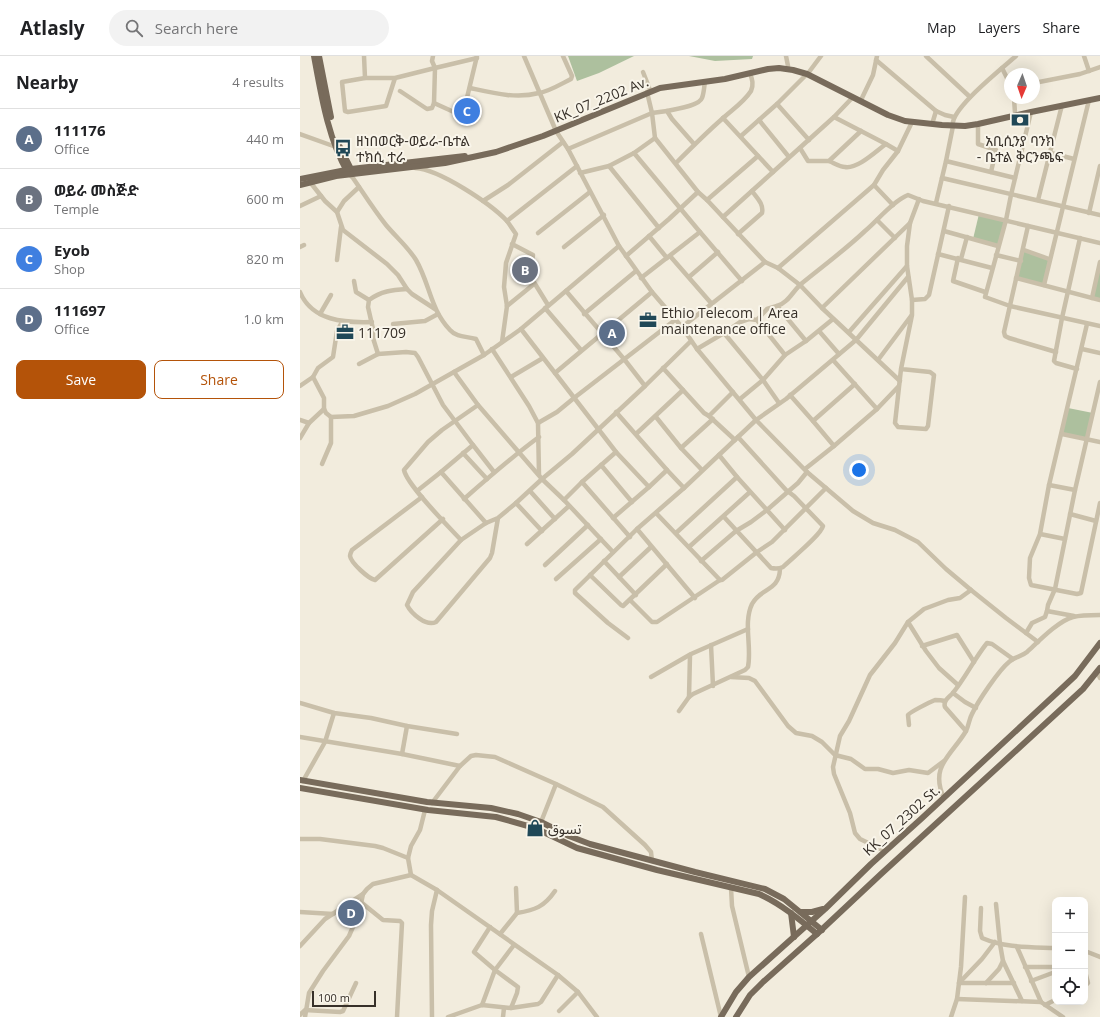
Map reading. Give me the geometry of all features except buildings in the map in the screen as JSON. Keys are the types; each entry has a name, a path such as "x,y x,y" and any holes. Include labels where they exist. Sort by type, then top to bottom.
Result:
{"main road":[{"path":"314,56 326,114 338,147 351,173"},
{"path":"319,56 338,147"},
{"path":"300,179 351,173 485,152 556,130 661,87 730,76 770,67 788,66 808,73 891,112 906,117 933,121 968,122 1100,95"},
{"name":"KK_07_2202 Av.","path":"649,91 660,88 725,79 779,68 808,73 888,115 912,122 953,121"},
{"path":"953,121 978,124 1100,98"},
{"name":"KK_07_2202 Av.","path":"300,185 351,173 445,163 481,157 556,130"},
{"name":"KK_07_2302 St.","path":"721,1017 736,992 749,977 828,906 871,864 1075,676 1100,642"},
{"name":"KK_07_2302 St.","path":"736,1017 750,995 763,982 822,930 860,893 1099,673"},
{"path":"301,781 432,803 491,808 518,814 541,822 584,842 724,880 765,889 784,899 812,920 822,930"},
{"path":"300,788 425,810 477,814 513,821 535,828 577,848 657,870 759,894 770,899 791,913 817,934"},
{"path":"721,886 724,880"},
{"path":"800,911 812,912 828,906"},
{"path":"791,913 794,937"}],"street":[{"path":"364,56 365,78"},
{"path":"400,91 427,109 432,108 434,103 435,68 432,61 434,56"},
{"path":"524,56 556,130 604,215 619,246 652,292 682,327 697,349 756,420 806,471 853,511 918,542 946,569 971,590 1038,642"},
{"path":"470,88 519,96 540,93 571,79 572,76 563,56"},
{"path":"786,56 788,66"},
{"path":"741,136 778,104 808,73 821,56"},
{"path":"926,56 970,97"},
{"path":"936,203 946,161 953,121 970,97 1016,56"},
{"path":"1084,56 1089,71"},
{"path":"395,78 386,106 346,112 342,82 365,78 395,78 477,57 465,106 461,113 456,113 434,103"},
{"path":"862,98 873,75 877,58 936,111 953,121"},
{"path":"1040,82 1089,71 1100,67"},
{"path":"1002,68 1004,72"},
{"path":"643,72 649,91 655,138 698,192 708,200 765,262 778,268 800,285 833,319 849,332 900,381"},
{"path":"676,163 694,144 744,100 752,90 753,81 750,73"},
{"path":"568,149 652,113 695,104 703,97 705,82"},
{"path":"723,216 809,140 853,97"},
{"path":"1044,285 1049,259 1089,100"},
{"path":"778,104 809,140"},
{"path":"1014,104 1015,113"},
{"path":"1038,200 1062,105"},
{"path":"667,111 672,120 694,144"},
{"path":"933,121 936,111"},
{"path":"1031,112 1006,220 984,295 987,299 1010,306 1100,326"},
{"path":"834,117 898,151"},
{"path":"723,118 773,172"},
{"path":"759,120 789,157"},
{"path":"778,268 874,185 883,170 898,151 912,122"},
{"path":"978,124 978,144 996,150 991,172"},
{"path":"830,161 861,131"},
{"path":"300,134 338,147"},
{"path":"580,173 609,166 634,153 655,138"},
{"path":"484,201 508,185 563,142"},
{"path":"800,148 808,161 830,161 844,167 849,167 862,162 886,144"},
{"path":"634,153 742,281"},
{"path":"1051,153 1074,159"},
{"path":"708,200 758,156"},
{"path":"946,161 1015,178"},
{"path":"507,221 577,166"},
{"path":"609,166 659,228"},
{"path":"1089,213 1100,166"},
{"path":"388,170 418,168 454,183 484,201 507,221 516,234 506,263 504,287 507,306 502,342"},
{"path":"351,173 374,209 416,260 426,280 435,309 448,328 454,334 476,340 484,355"},
{"path":"942,178 1100,215"},
{"path":"310,182 337,212 343,230 392,270 407,289 435,309"},
{"path":"874,185 893,206"},
{"path":"337,212 344,202 359,187"},
{"path":"738,234 762,213 762,204 752,191"},
{"path":"538,233 590,192"},
{"path":"626,256 698,192"},
{"path":"757,320 768,309 781,305 788,300 800,285 908,195 919,199 1100,243"},
{"path":"300,206 321,196"},
{"path":"901,369 930,372 934,375 927,428 898,427 896,425 898,387 900,381 901,369 912,315 912,300 907,266 910,223 919,199"},
{"path":"912,300 925,299 929,295 949,206"},
{"path":"564,247 604,215"},
{"path":"877,220 895,238"},
{"path":"822,308 910,223"},
{"path":"337,260 341,226"},
{"path":"1028,226 1024,250 1004,332 1005,336 1009,338 1056,352"},
{"path":"944,231 998,246"},
{"path":"641,278 700,232"},
{"path":"649,236 712,303"},
{"path":"967,237 953,281 985,292"},
{"path":"1076,368 1054,362 1080,238"},
{"path":"512,244 533,255 532,273 534,284 546,306 581,350"},
{"path":"313,377 324,398 324,409 331,417 354,416 388,406 484,355 521,329 546,306 619,246"},
{"path":"1024,250 1049,259"},
{"path":"689,277 718,252"},
{"path":"938,254 992,268"},
{"path":"996,255 1021,261"},
{"path":"682,327 765,262"},
{"path":"1092,298 1100,262"},
{"path":"849,332 907,266"},
{"path":"584,314 636,271"},
{"path":"628,638 608,623 576,593 575,590 613,552 756,420 790,395 856,340 908,277"},
{"path":"1016,278 1100,300"},
{"path":"354,281 356,292 369,300"},
{"path":"507,306 534,284"},
{"path":"378,354 373,338 372,322 368,307 369,300 386,291 407,289"},
{"path":"566,291 645,386"},
{"path":"300,292 309,307 315,312 342,322 372,322"},
{"path":"555,373 652,292"},
{"path":"320,314 331,295"},
{"path":"776,306 806,341"},
{"path":"393,324 425,320 438,314"},
{"path":"878,360 912,315"},
{"path":"697,349 740,322 749,319 757,320 785,355"},
{"path":"740,399 763,380 785,355 806,341 833,319"},
{"path":"538,423 557,412 675,320"},
{"path":"300,386 313,377 318,368 334,357 337,331 342,322"},
{"path":"1087,324 1049,485 1040,534 1030,558 1031,585 1077,594 1081,593 1100,503"},
{"path":"521,329 616,452 649,487"},
{"path":"818,331 839,354"},
{"path":"724,333 763,380 779,403"},
{"path":"498,518 490,558 436,622 426,622 410,611 407,605 408,599 460,540 486,523 498,518 530,491 540,477 572,454 691,341"},
{"path":"492,349 511,377 538,423 540,477"},
{"path":"1082,349 1100,353"},
{"path":"359,364 378,354 406,352 414,353 418,357 431,384 455,422 494,472"},
{"path":"511,377 543,358"},
{"path":"833,360 877,409"},
{"path":"663,368 704,413 736,438 823,526 822,530 780,569 777,582 757,598 752,604 749,614 748,629 748,667 745,670 689,698 678,711"},
{"path":"454,372 478,405 540,477 570,506 613,552"},
{"path":"1026,633 1032,623 1046,617 1048,606 1055,589 1075,490 1100,382"},
{"path":"813,421 855,384"},
{"path":"701,562 736,531 751,522 788,492 806,471 877,409 898,387"},
{"path":"636,434 656,417 683,390"},
{"path":"709,416 734,392"},
{"path":"790,395 834,446"},
{"path":"460,540 417,491 405,474 405,468 428,442 442,430 478,405"},
{"path":"300,438 309,423 324,409"},
{"path":"616,412 684,488"},
{"path":"322,464 331,443 331,417"},
{"path":"656,417 702,470"},
{"path":"300,420 309,423"},
{"path":"682,448 713,420"},
{"path":"1062,434 1100,442"},
{"path":"464,499 518,452 539,437"},
{"path":"417,491 473,445"},
{"path":"564,500 616,452"},
{"path":"463,453 487,479"},
{"path":"719,454 750,492 785,530"},
{"path":"601,465 632,502"},
{"path":"613,518 667,470"},
{"path":"441,472 486,523"},
{"path":"676,533 737,477"},
{"path":"582,482 630,537"},
{"path":"1049,485 1075,490"},
{"path":"630,600 654,623 722,580 772,542 807,509 826,488"},
{"path":"530,491 555,519"},
{"path":"688,547 750,492"},
{"path":"422,497 352,550 350,557 352,562 370,579 375,580 443,520"},
{"path":"516,503 542,531"},
{"path":"527,544 570,506"},
{"path":"656,513 676,533 701,562 720,580"},
{"path":"1070,514 1096,521"},
{"path":"724,516 771,568 780,569"},
{"path":"545,565 588,525"},
{"path":"637,530 695,598"},
{"path":"1040,534 1065,539"},
{"path":"556,579 601,539"},
{"path":"619,577 651,547"},
{"path":"604,561 636,595"},
{"path":"590,574 621,605 625,605 667,564"},
{"path":"885,852 860,839 855,833 850,813 833,768 840,736 870,675 892,648 908,622 924,609 948,600 960,598 971,590"},
{"path":"1047,611 1076,616 1100,615"},
{"path":"731,677 749,678 754,681 788,726 796,732 812,736 822,742 835,755 851,759 865,769 878,768 894,773 909,770 928,773 944,761 966,731 976,708 987,689 1008,662 1025,654 1067,620 1076,616"},
{"path":"908,622 922,646 939,668 958,685"},
{"path":"650,677 690,655 748,629"},
{"path":"922,646 957,635 974,662"},
{"path":"966,731 945,707 945,701 953,693 987,644 989,643 1013,659"},
{"path":"711,645 713,686"},
{"path":"689,698 690,655"},
{"path":"953,693 976,708"},
{"path":"909,725 908,715 910,712 932,701 945,701"},
{"path":"300,703 334,713 375,718 407,726 457,734"},
{"path":"301,781 325,742 334,713"},
{"path":"402,754 407,726"},
{"path":"300,737 402,754 460,766"},
{"path":"432,803 460,766 471,756 476,755 495,757 603,807 645,845 651,852 652,861"},
{"path":"944,761 939,777 940,791 944,798"},
{"path":"541,822 556,784"},
{"path":"412,875 408,858 411,846 420,830 425,810"},
{"path":"300,839 320,839 378,847 408,858"},
{"path":"300,946 321,923 363,894 373,884 412,875 437,890 514,945 558,974 578,992 598,1017"},
{"path":"500,934 517,912 516,888"},
{"path":"731,888 732,906 749,977"},
{"path":"432,1017 431,925 432,911 437,890"},
{"path":"517,912 533,910 539,907 550,898 554,891"},
{"path":"305,1017 309,993 349,936 359,913 363,894"},
{"path":"951,1017 957,999 959,983 965,897"},
{"path":"362,903 382,920 402,922 397,1017"},
{"path":"996,904 997,943 1003,961 1022,1001"},
{"path":"981,908 981,937 997,943 1017,947 1052,948"},
{"path":"300,912 333,914"},
{"path":"490,927 474,952 518,987 518,993 511,1008"},
{"path":"701,934 721,1017"},
{"path":"959,983 997,943"},
{"path":"482,1005 495,970 514,945"},
{"path":"1017,947 1041,1002 1063,1017"},
{"path":"1088,952 1100,957"},
{"path":"986,983 999,969 1003,961"},
{"path":"1025,967 1052,967"},
{"path":"1031,981 1052,973"},
{"path":"448,1017 482,1005 511,1008 535,1005 541,1002 558,974"},
{"path":"300,1015 306,1010 343,1011 356,983"},
{"path":"959,983 1014,983"},
{"path":"560,1011 578,992"},
{"path":"957,999 1041,1002"},
{"path":"1045,1005 1052,1002"},
{"path":"504,1008 504,1017"}],"green space":[{"path":"568,56 634,56 599,73 577,81"},
{"path":"689,56 753,56 752,59 715,61"},
{"path":"979,214 1006,220 998,246 973,239"},
{"path":"1024,250 1049,259 1044,285 1016,278"},
{"path":"1100,270 1100,300 1092,298"},
{"path":"1068,408 1093,413 1087,440 1062,434"}],"place":[{"name":"Eyob","path":"467,111"},
{"name":"አቢሲንያ ባንክ - ቤተል ቅርንጫፍ","path":"1020,120"},
{"name":"ዘነበወርቅ-ወይራ-ቤተል ተክሲ ተራ","path":"343,148"},
{"name":"ወይራ መስጅድ","path":"525,270"},
{"name":"Ethio Telecom | Area maintenance office","path":"648,320"},
{"name":"111709","path":"345,332"},
{"name":"111176","path":"612,333"},
{"name":"تسوق","path":"535,828"},
{"name":"111697","path":"351,913"}]}
